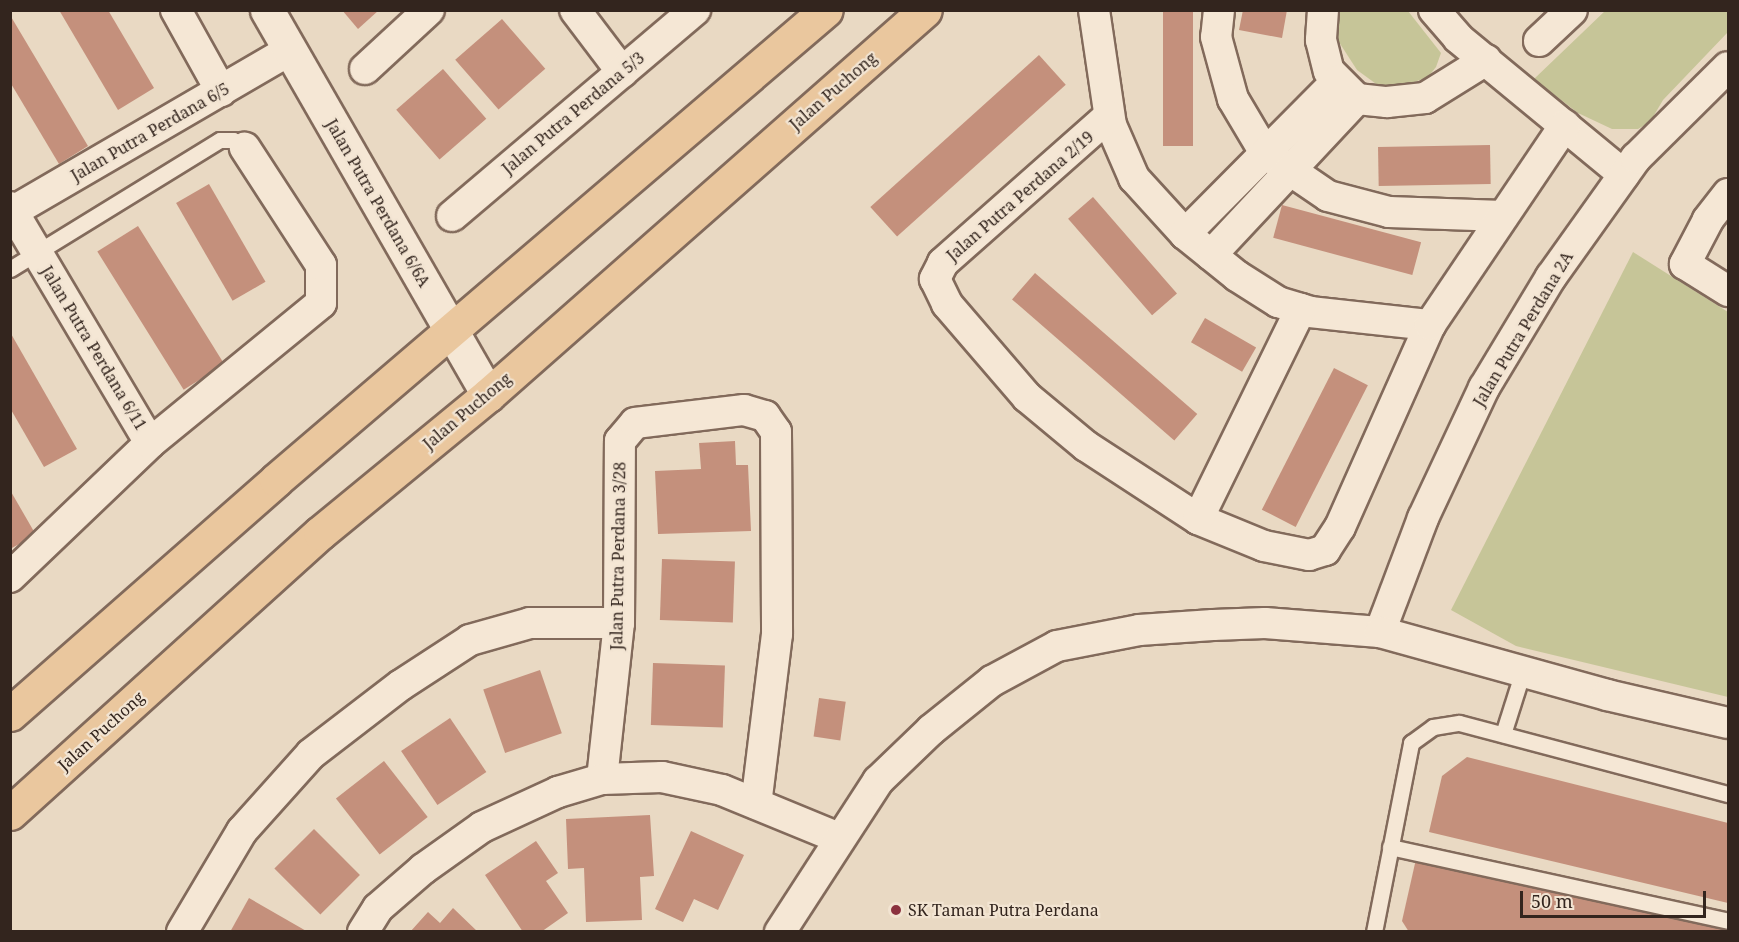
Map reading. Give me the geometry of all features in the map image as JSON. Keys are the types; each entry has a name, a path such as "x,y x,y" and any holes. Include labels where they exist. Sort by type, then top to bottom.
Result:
{"main road":[{"path":"10,714 451,330 826,10"},
{"name":"Jalan Puchong","path":"10,813 320,533 488,395 926,10"}],"street":[{"path":"176,10 221,91"},
{"name":"Jalan Putra Perdana 6/6A","path":"267,10 488,395"},
{"path":"365,69 429,10"},
{"path":"575,10 622,72"},
{"name":"Jalan Putra Perdana 5/3","path":"452,216 695,10"},
{"path":"1094,10 1109,116 1134,177 1185,234 1278,302 1301,309 1430,325"},
{"path":"1219,10 1216,37 1233,99 1265,153 1328,196 1389,212 1503,216"},
{"path":"1323,10 1321,40 1329,71 1347,90 1387,102 1425,98 1486,60"},
{"path":"1434,10 1458,38 1624,175"},
{"path":"1539,41 1572,10"},
{"name":"Jalan Putra Perdana 6/5","path":"11,210 290,50"},
{"name":"Jalan Putra Perdana 2A","path":"1380,632 1423,518 1484,388 1551,277 1624,175 1728,67"},
{"path":"1185,234 1265,153 1347,90"},
{"path":"1211,255 1290,170 1347,90"},
{"name":"Jalan Putra Perdana 2/19","path":"1109,116 943,263 935,279 947,304 1027,397 1086,446 1198,519"},
{"path":"1301,309 1198,519 1264,546 1310,555 1325,550 1340,527 1430,325 1565,125"},
{"path":"10,577 150,443 321,303 321,265 245,148"},
{"path":"1728,194 1708,220 1685,264 1728,291"},
{"name":"Jalan Putra Perdana 6/11","path":"11,210 150,443"},
{"name":"Jalan Putra Perdana 3/28","path":"602,779 619,623 620,441 635,423 744,410 765,416 776,432 777,634 756,804"},
{"path":"182,932 250,822 311,754 401,685 470,640 530,623 619,623"},
{"path":"780,932 878,781 932,730 992,681 1057,646 1139,630 1213,625 1265,623 1380,632 1728,723"},
{"path":"363,932 378,908 423,869 482,827 558,792 602,779 662,777 722,790 839,838"}],"lane":[{"path":"10,269 220,140 233,140 245,148"},
{"path":"1503,734 1523,671"},
{"path":"1374,932 1411,743 1432,727 1460,723 1728,794"},
{"path":"1390,847 1728,921"}],"green space":[{"path":"1606,10 1728,11 1728,32 1663,100 1650,122 1638,129 1612,129 1578,113 1534,79"},
{"path":"1336,11 1408,11 1441,53 1436,67 1428,77 1406,85 1379,86 1357,70 1337,39"},
{"path":"1633,252 1728,312 1728,697 1516,646 1451,610"}],"building":[{"path":"59,10 108,10 154,88 118,110"},
{"path":"342,10 379,10 358,29"},
{"path":"1163,10 1193,10 1193,146 1163,146"},
{"path":"1243,10 1287,10 1282,38 1239,30"},
{"path":"10,15 88,146 59,164 10,82"},
{"path":"502,19 545,69 499,109 455,60"},
{"path":"1039,55 1066,85 897,237 870,207"},
{"path":"443,69 486,119 440,159 396,110"},
{"path":"1490,145 1491,184 1379,186 1378,147"},
{"path":"209,184 266,282 233,301 176,203"},
{"path":"1093,197 1177,294 1152,315 1068,219"},
{"path":"1282,205 1421,242 1412,275 1273,238"},
{"path":"138,226 224,364 184,390 97,251"},
{"path":"1035,273 1197,414 1174,440 1012,299"},
{"path":"1205,318 1256,348 1242,372 1191,342"},
{"path":"10,332 77,449 44,467 10,408"},
{"path":"1334,368 1368,385 1296,527 1262,510"},
{"path":"735,441 736,465 748,465 751,531 658,534 655,471 701,469 699,443"},
{"path":"10,490 36,535 10,549"},
{"path":"662,559 735,562 733,623 660,620"},
{"path":"653,663 725,666 723,727 651,725"},
{"path":"540,670 562,733 505,753 483,690"},
{"path":"819,698 846,702 840,740 814,737"},
{"path":"450,718 486,772 437,805 401,751"},
{"path":"1467,757 1728,823 1728,903 1429,832 1442,776"},
{"path":"384,761 428,817 380,855 336,799"},
{"path":"650,815 654,876 640,877 642,920 586,922 584,868 568,869 566,819"},
{"path":"314,829 360,875 320,915 274,869"},
{"path":"691,831 744,855 718,910 694,899 683,922 655,909"},
{"path":"536,841 558,873 546,881 568,913 541,932 523,932 485,875"},
{"path":"1416,859 1728,930 1728,932 1409,932 1402,921"},
{"path":"249,898 308,932 230,932"},
{"path":"453,908 478,932 410,932 428,912 440,923"}],"place":[{"name":"SK Taman Putra Perdana","path":"896,910"}]}
